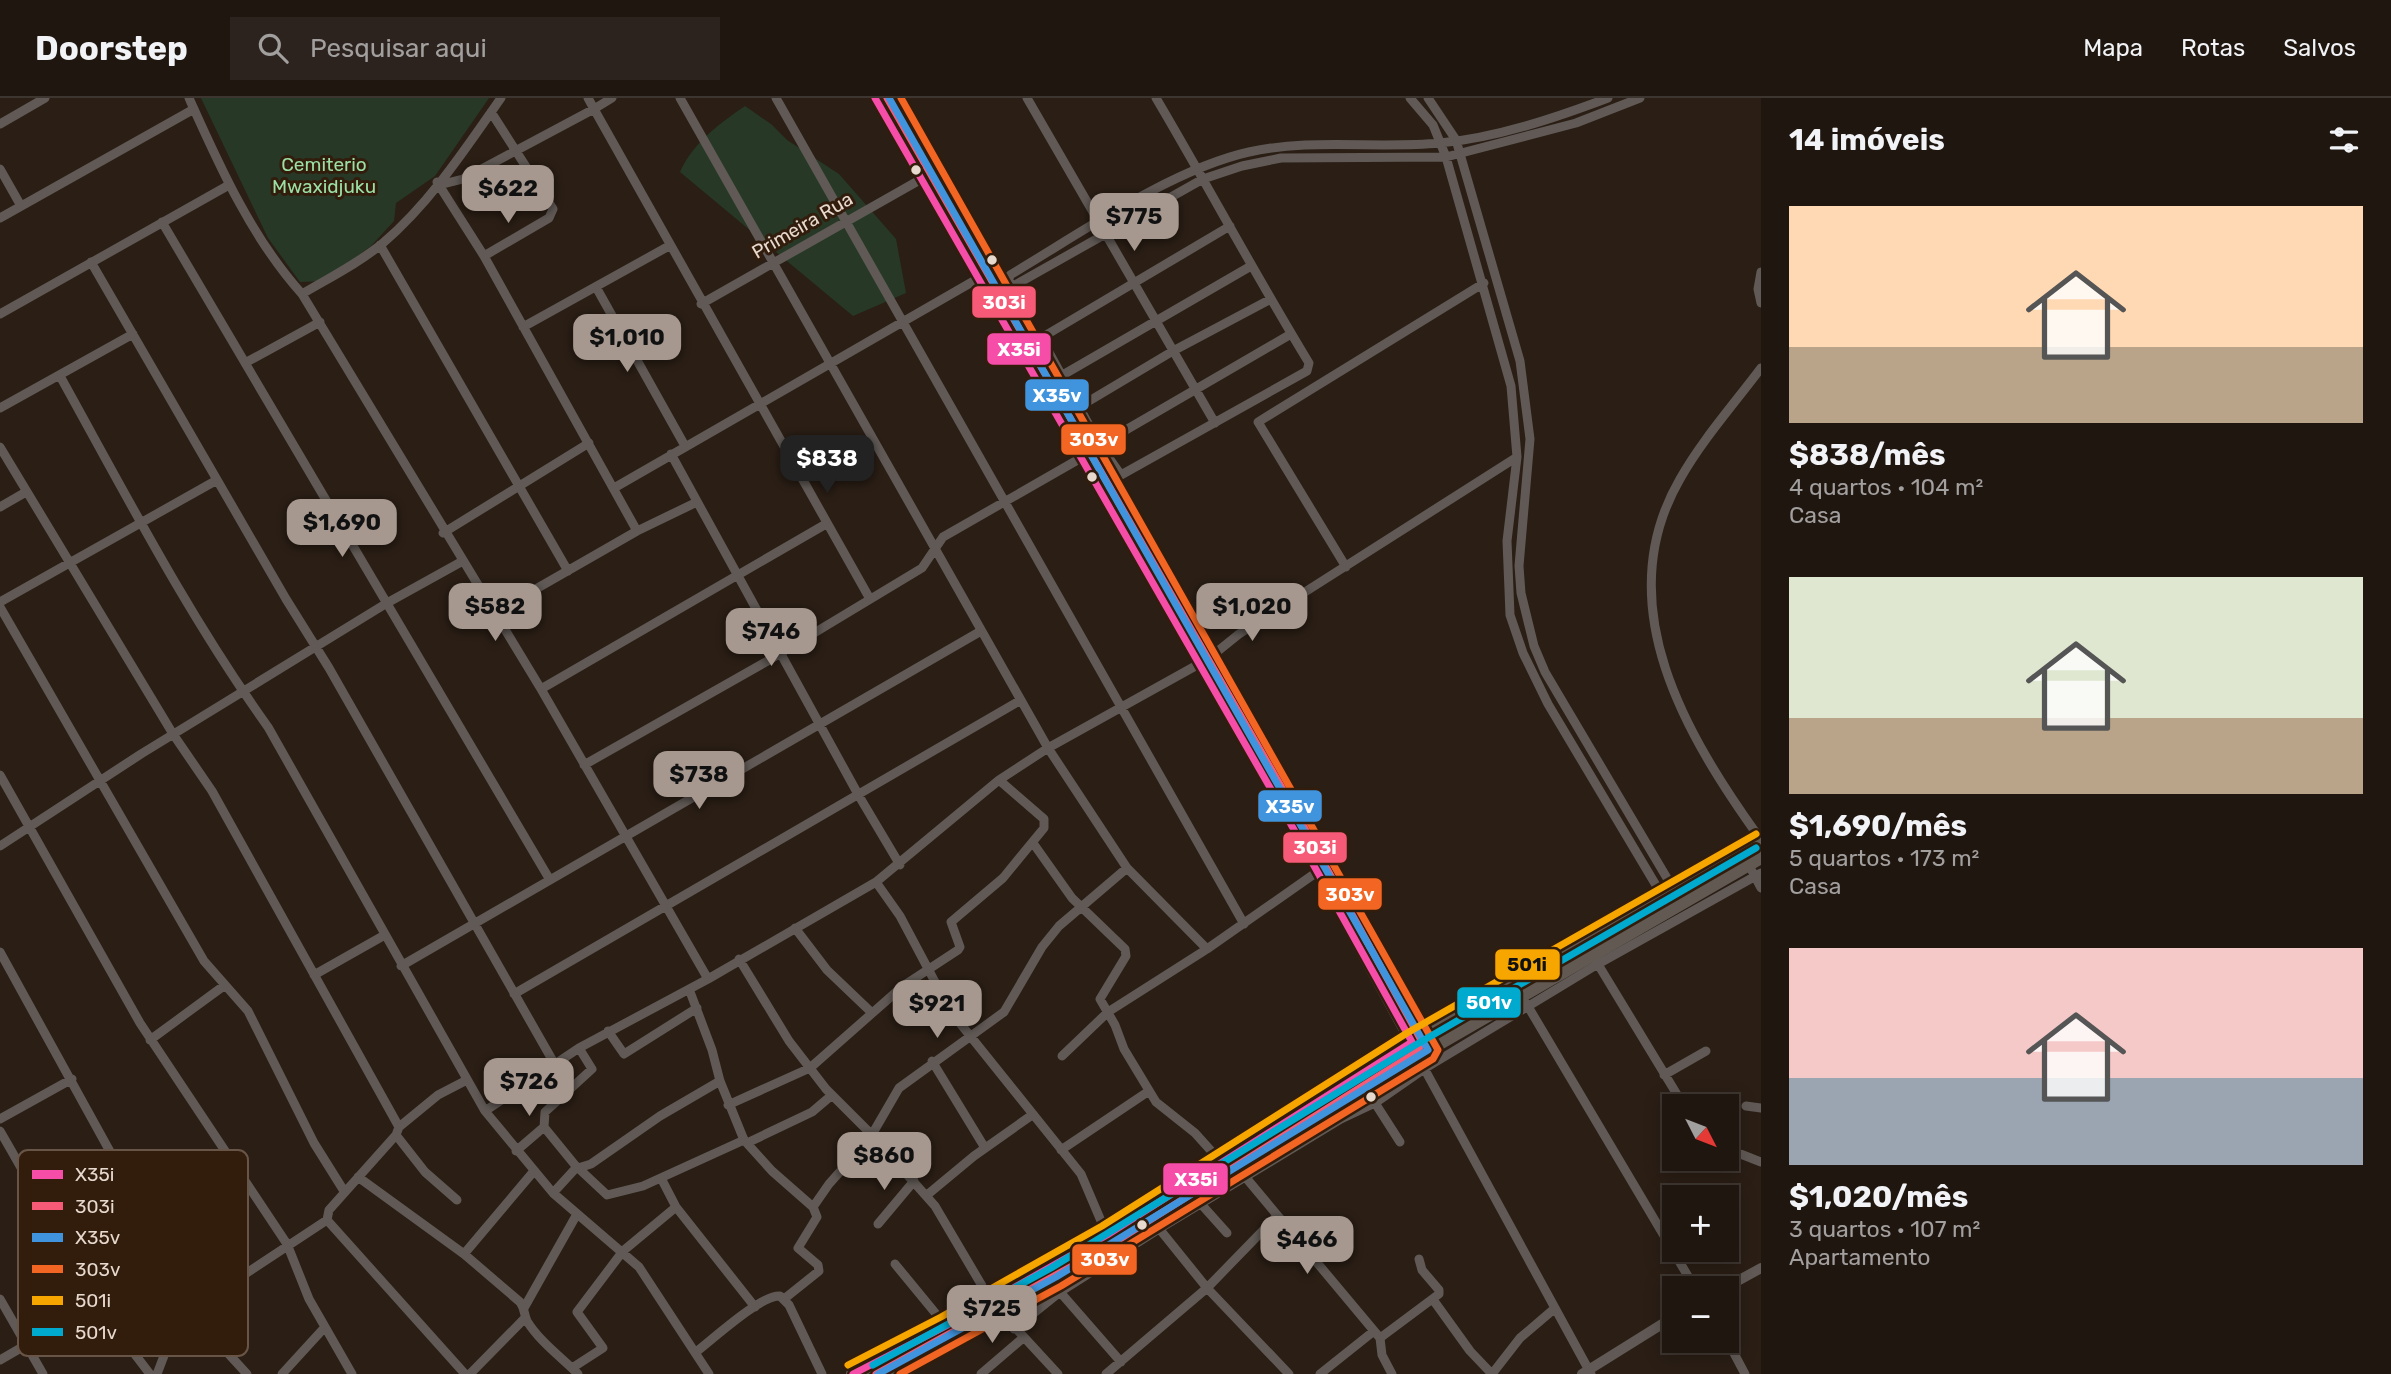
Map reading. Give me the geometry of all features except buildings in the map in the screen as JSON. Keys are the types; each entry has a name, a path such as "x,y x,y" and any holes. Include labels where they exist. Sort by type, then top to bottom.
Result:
{"main road":[{"path":"853,1374 1156,1224 1234,1169 1420,1051 1672,900 1761,841"},
{"path":"1420,1051 1525,1001 1595,959 1672,900 1756,868"},
{"path":"878,1374 1107,1235 1234,1169"}],"street":[{"path":"0,124 45,98"},
{"path":"189,98 229,185 278,266 302,294 320,323 443,533 541,689 708,979"},
{"path":"302,294 380,245 417,210 473,139 501,98"},
{"path":"588,98 701,304 870,599"},
{"path":"438,184 463,179 612,98"},
{"path":"680,98 936,545 981,631 1048,748 1127,868 1207,949"},
{"path":"776,98 1244,924"},
{"path":"875,98 1420,1051"},
{"path":"889,98 1208,659 1420,1051 1587,1372 1662,1324"},
{"path":"1027,98 1215,423"},
{"path":"1156,98 1203,178 1230,226 1251,266 1309,363 1307,371 1122,475 1100,445 1041,341 1043,335 1230,226"},
{"path":"1410,98 1433,125 1446,157 1484,283 1511,386 1517,457 1507,541 1506,570 1510,615 1523,653 1548,704 1672,900"},
{"path":"1428,98 1456,140 1520,361 1526,393 1530,463 1520,566 1528,628 1545,672 1672,900"},
{"path":"1608,98 1525,125 1441,143 1292,145 1252,151 1197,168 1010,275 1008,283 1015,285 1203,178 1280,158 1446,157 1576,123 1640,98"},
{"path":"0,219 194,109"},
{"path":"484,256 552,214 549,199 491,112"},
{"path":"0,169 21,206"},
{"name":"Primeira Rua","path":"701,304 845,219 932,173"},
{"path":"438,184 484,256 637,531"},
{"path":"0,314 229,185"},
{"path":"162,222 550,880"},
{"path":"380,245 568,571"},
{"path":"523,327 669,246"},
{"path":"91,262 316,647 554,1063"},
{"path":"1061,376 1251,266"},
{"path":"1761,272 1758,289 1761,303"},
{"path":"614,488 979,278"},
{"path":"1346,568 1258,422 1484,283"},
{"path":"596,287 685,446"},
{"path":"1079,407 1173,351 1271,299"},
{"path":"245,363 320,323"},
{"path":"0,408 133,334"},
{"path":"1100,445 1291,334"},
{"path":"1761,368 1680,480 1660,524 1650,571 1656,632 1674,696 1694,739 1761,841"},
{"path":"60,376 142,524 243,693 268,727 465,1081 516,1151 553,1193 623,1251 655,1288 709,1374"},
{"path":"443,533 518,484 589,443"},
{"path":"0,447 173,734 212,791 397,1131 425,1172 457,1200"},
{"path":"671,454 859,796 900,865"},
{"path":"485,1111 554,1063 608,1031 708,979 876,882 900,865 999,780 1048,748 1208,659 1239,634 1517,457"},
{"path":"584,765 780,654 922,568 930,560 936,545 943,537 1003,500 1081,458"},
{"path":"217,480 71,561 0,604 99,782 204,961 257,1027 301,1118 344,1191"},
{"path":"0,507 26,492"},
{"path":"494,613 637,531 697,502"},
{"path":"541,689 826,524"},
{"path":"0,846 173,734 387,603 461,562"},
{"path":"401,965 981,631"},
{"path":"514,994 1021,700"},
{"path":"0,775 150,1040 223,1150"},
{"path":"728,1105 810,1068 925,969 959,949 951,922 1003,878 1044,828 1044,819 999,780"},
{"path":"1033,843 1079,906 1126,953 1100,997 1149,1091 1234,1169 1377,1334 1382,1355 1392,1374"},
{"path":"813,1208 871,1134 899,1088 932,1061 970,1038 1004,1012 1042,947 1079,906 1127,868"},
{"path":"1676,1094 1595,959 1756,868 1761,888"},
{"path":"1062,1056 1108,1012 1207,949 1317,872"},
{"path":"876,882 900,916 925,969 951,1012 1081,1174 1107,1235"},
{"path":"795,928 827,970 872,1012"},
{"path":"314,975 383,936"},
{"path":"0,951 111,1150"},
{"path":"739,959 789,1041 832,1095 927,1195 995,1305 1014,1329 1058,1374"},
{"path":"150,1040 225,985"},
{"path":"689,989 728,1105 746,1142 772,1171 813,1208 817,1217 798,1248 818,1265 819,1271 784,1299"},
{"path":"1525,1001 1688,1276"},
{"path":"608,1031 624,1054 697,1008"},
{"path":"579,1048 592,1069 545,1112 544,1127 565,1154 607,1195 628,1192 746,1142 812,1112 832,1095"},
{"path":"1014,1329 1059,1292 1156,1224 1201,1205 1234,1169 1375,1103 1420,1051"},
{"path":"1664,1075 1706,1051"},
{"path":"932,1061 985,1148"},
{"path":"0,1119 72,1079"},
{"path":"248,1271 286,1244 327,1220 329,1210 397,1131 438,1095 465,1081"},
{"path":"553,1193 579,1167 591,1164 660,1116 720,1081"},
{"path":"1061,1150 1149,1091"},
{"path":"1375,1103 1400,1142"},
{"path":"1746,1106 1761,1108"},
{"path":"927,1195 985,1148 1032,1115"},
{"path":"516,1151 544,1127"},
{"path":"0,1131 18,1162"},
{"path":"1740,1154 1761,1162"},
{"path":"464,1254 534,1171"},
{"path":"358,1177 464,1254 525,1313 575,1371 603,1348 577,1312 623,1251 676,1207"},
{"path":"661,1178 676,1207 755,1307"},
{"path":"878,1224 914,1181"},
{"path":"248,1187 286,1244 309,1299 352,1374"},
{"path":"1201,1205 1227,1233"},
{"path":"327,1220 461,1372 525,1313 577,1214"},
{"path":"1106,1374 1117,1368 1207,1288 1276,1217"},
{"path":"1156,1224 1207,1288 1282,1372"},
{"path":"1320,1374 1377,1334 1434,1301 1439,1290 1422,1270 1419,1259"},
{"path":"895,1264 946,1326"},
{"path":"1739,1281 1761,1268"},
{"path":"1059,1292 1117,1368"},
{"path":"696,1352 774,1295 784,1299 822,1374"},
{"path":"0,1299 18,1330"},
{"path":"1434,1301 1470,1351 1492,1374 1520,1338 1554,1309"},
{"path":"282,1374 325,1327"},
{"path":"981,1374 1023,1338"},
{"path":"0,1360 18,1350"},
{"path":"1734,1353 1745,1374"},
{"path":"33,1356 43,1374"},
{"path":"135,1356 150,1374"},
{"path":"157,1374 163,1356"},
{"path":"230,1356 247,1374"}],"green space":[{"name":"Cemiterio Mwaxidjuku","path":"201,98 489,98 435,176 396,203 394,221 371,246 324,281 300,282 268,238"},
{"path":"745,106 771,124 787,140 839,174 896,239 906,293 853,316 680,172 700,143"}],"transit line":[{"name":"X35i","path":"853,1374 946,1326 1107,1235 1412,1042 1288,819 875,98"},
{"name":"303i","path":"876,1374 1112,1244 1418,1051 1422,1042 1297,814 887,98"},
{"name":"X35v","path":"878,1374 1056,1277 1428,1050 889,98"},
{"name":"303v","path":"900,1374 1061,1286 1433,1059 1438,1050 901,98"},
{"name":"501i","path":"848,1365 941,1317 1102,1226 1407,1033 1756,834"},
{"name":"501v","path":"873,1365 1051,1268 1412,1047 1756,848"}]}
